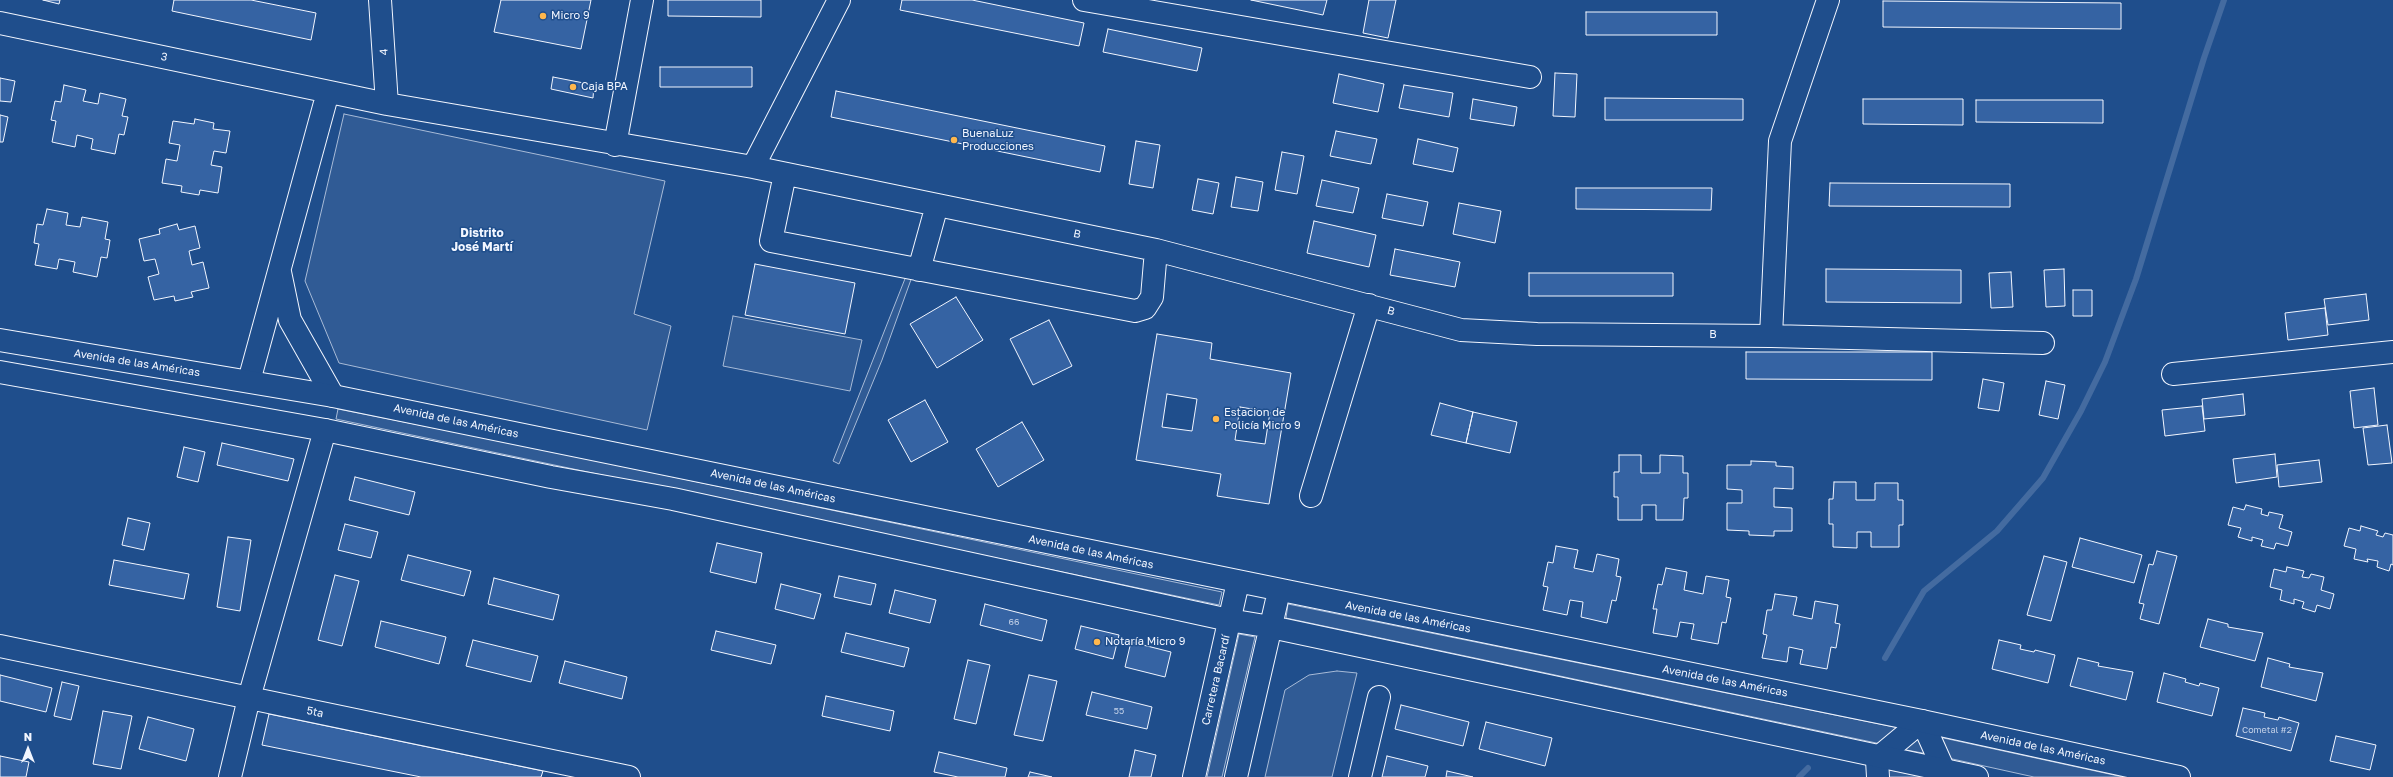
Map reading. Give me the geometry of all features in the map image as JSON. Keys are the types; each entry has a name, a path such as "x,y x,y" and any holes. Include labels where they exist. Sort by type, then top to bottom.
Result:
{"street":[{"name":"4","path":"380,0 387,104"},
{"path":"615,145 642,0"},
{"path":"753,167 839,0"},
{"path":"1084,0 1148,6 1530,77"},
{"path":"1771,336 1780,141 1828,0"},
{"name":"3","path":"0,23 387,104 615,145"},
{"path":"249,381 328,92"},
{"name":"B","path":"615,145 753,167 1156,250 1461,330 1476,332 1771,336 2043,343"},
{"path":"785,174 771,242 1135,311 1146,308 1152,297 1156,250"},
{"path":"919,270 937,205"},
{"path":"230,777 248,698 326,430 333,396 290,320 279,267"},
{"path":"1311,496 1369,305"},
{"name":"Avenida de las Américas","path":"0,340 333,396 1279,591 1922,721 2179,777"},
{"path":"2173,374 2393,352"},
{"path":"0,372 326,430 551,477 681,501 1229,620 1271,627 1879,767 1977,777"},
{"name":"Carretera Bacardí","path":"1194,777 1238,582"},
{"path":"1236,777 1279,591"},
{"name":"5ta","path":"0,646 629,777"},
{"path":"1360,777 1379,697"},
{"path":"1879,767 1922,721 1940,773"}],"shaded area":[{"path":"344,114 665,181 634,314 671,326 647,430 339,363 305,281"},
{"path":"912,261 917,263 882,360 839,464 833,461"},
{"path":"733,316 862,340 850,391 723,366"},
{"path":"338,409 531,447 1222,592 1219,605 336,419"},
{"path":"1288,604 1899,728 1881,744 1286,618"},
{"path":"1239,634 1255,637 1222,777 1207,777"},
{"path":"1337,671 1357,673 1332,777 1265,777 1285,690 1309,675"},
{"path":"1919,733 1928,754 1901,749"},
{"path":"1939,737 2123,777 2034,777 1948,758"},
{"path":"1886,769 1924,777 1886,777"}],"building":[{"path":"43,0 60,0 59,4"},
{"path":"174,0 251,0 316,13 311,40 172,11"},
{"name":"Micro 9","path":"501,0 591,0 581,49 494,32"},
{"path":"668,0 761,0 761,17 668,16"},
{"path":"902,0 972,0 1084,23 1079,46 900,10"},
{"path":"1251,0 1327,0 1323,15"},
{"path":"1369,0 1396,0 1388,38 1363,33"},
{"path":"1883,1 2121,3 2121,29 1883,27"},
{"path":"1586,12 1717,12 1717,35 1586,35"},
{"path":"1108,29 1202,48 1197,71 1103,52"},
{"path":"660,67 752,67 752,87 660,87"},
{"path":"1555,73 1577,74 1575,117 1553,116"},
{"path":"1339,74 1384,84 1378,112 1333,103"},
{"name":"Caja BPA","path":"553,77 594,85 593,98 551,89"},
{"path":"0,78 15,81 11,102 0,101"},
{"path":"64,85 86,90 83,101 98,104 100,93 126,99 122,116 128,117 124,135 119,134 115,154 91,149 93,139 77,135 75,147 52,142 56,121 51,120 55,101 61,102"},
{"path":"1404,85 1453,93 1449,117 1399,108"},
{"path":"836,91 1105,146 1100,172 831,117"},
{"path":"1605,98 1743,99 1743,120 1605,120"},
{"path":"1473,99 1517,107 1514,126 1470,119"},
{"path":"1863,99 1963,99 1963,125 1863,124"},
{"path":"1976,100 2103,100 2103,123 1976,122"},
{"path":"0,115 8,117 3,142 0,142"},
{"path":"195,119 214,123 213,129 230,131 226,153 214,151 211,165 222,167 218,193 200,190 199,195 181,192 182,186 162,183 166,159 177,161 180,145 169,143 173,121 194,124"},
{"path":"1336,131 1377,139 1371,164 1330,156"},
{"path":"1418,139 1458,148 1453,172 1413,164"},
{"path":"1136,141 1160,145 1153,188 1129,184"},
{"path":"1282,152 1304,156 1297,194 1275,190"},
{"path":"1236,177 1263,182 1258,211 1231,207"},
{"path":"1198,179 1219,183 1213,214 1192,210"},
{"path":"1322,180 1359,188 1353,213 1316,206"},
{"path":"1830,183 2010,184 2010,207 1829,206"},
{"path":"1576,188 1712,188 1711,210 1576,209"},
{"path":"1387,194 1428,202 1423,226 1382,218"},
{"path":"1459,203 1501,211 1495,243 1453,234"},
{"path":"47,209 68,213 66,225 80,227 82,217 108,222 105,239 110,240 107,258 101,257 97,277 73,272 75,262 59,259 57,269 35,265 39,244 34,243 37,224 43,225"},
{"path":"1314,221 1376,235 1369,267 1307,253"},
{"path":"177,224 179,230 195,226 200,248 189,251 192,265 203,262 209,288 191,292 193,297 175,301 174,296 154,300 148,277 159,274 155,259 144,261 139,239 160,234 159,229"},
{"path":"1395,249 1460,262 1455,287 1390,275"},
{"path":"755,264 855,283 845,334 745,315"},
{"path":"1826,269 1961,270 1961,303 1826,302"},
{"path":"2064,269 2065,306 2046,307 2044,270"},
{"path":"2011,272 2013,307 1991,308 1989,273"},
{"path":"1529,273 1673,273 1673,296 1529,296"},
{"path":"2073,290 2092,290 2092,316 2073,316"},
{"path":"2366,294 2369,320 2328,325 2324,299"},
{"path":"956,297 983,340 937,368 910,324"},
{"path":"2325,308 2328,335 2288,340 2285,313"},
{"path":"1049,320 1072,366 1033,385 1010,339"},
{"name":"Estacion de Policía Micro 9","path":"1157,334 1212,343 1210,359 1291,373 1269,504 1217,496 1221,474 1136,460","holes":["1167,394 1197,399 1192,431 1162,427","1240,407 1270,412 1265,444 1235,440"]},
{"path":"1746,352 1932,352 1932,380 1746,379"},
{"path":"1983,379 2004,383 1999,411 1978,408"},
{"path":"2046,381 2065,385 2058,419 2039,415"},
{"path":"2374,388 2378,425 2354,428 2350,391"},
{"path":"2243,394 2245,415 2204,419 2202,399"},
{"path":"925,400 948,442 911,462 888,420"},
{"path":"1440,403 1473,412 1466,443 1431,435"},
{"path":"2202,406 2205,431 2165,436 2162,410"},
{"path":"1473,412 1517,422 1510,453 1466,443"},
{"path":"1022,422 1044,460 998,487 976,449"},
{"path":"2387,425 2392,463 2368,465 2363,428"},
{"path":"222,443 294,459 288,481 217,465"},
{"path":"184,447 205,452 198,482 177,477"},
{"path":"2275,454 2277,477 2236,483 2233,459"},
{"path":"1619,455 1641,455 1641,473 1660,473 1660,455 1683,456 1683,473 1688,473 1688,498 1684,498 1683,520 1656,520 1656,505 1642,505 1642,520 1618,520 1618,497 1614,497 1614,472 1619,472"},
{"path":"2319,460 2322,482 2279,487 2277,465"},
{"path":"1751,461 1776,462 1776,466 1793,467 1793,489 1774,488 1774,507 1792,508 1792,531 1774,531 1774,536 1749,535 1749,531 1727,530 1727,503 1742,503 1742,490 1727,489 1727,465 1751,465"},
{"path":"355,477 415,492 409,515 349,500"},
{"path":"1834,482 1856,482 1856,500 1875,500 1875,483 1898,483 1898,500 1903,500 1903,525 1899,525 1899,547 1871,547 1871,532 1857,532 1857,548 1833,547 1833,524 1829,524 1829,499 1833,499"},
{"path":"2246,505 2262,509 2261,514 2268,516 2269,512 2283,515 2279,528 2292,532 2288,546 2276,543 2274,549 2261,546 2263,540 2252,537 2252,541 2238,537 2241,528 2228,525 2233,507 2244,510"},
{"path":"128,518 150,523 144,550 122,545"},
{"path":"345,524 378,532 371,558 338,550"},
{"path":"2361,526 2378,531 2376,535 2383,537 2385,533 2393,535 2393,565 2391,564 2389,571 2377,567 2378,561 2367,559 2368,562 2354,559 2356,549 2344,546 2349,528 2360,531"},
{"path":"228,537 251,540 240,611 217,607"},
{"path":"2080,538 2142,555 2134,583 2072,567"},
{"path":"717,543 762,553 756,583 710,572"},
{"path":"1556,546 1578,550 1574,568 1593,572 1597,554 1619,559 1616,576 1621,577 1616,601 1612,600 1607,623 1581,617 1583,602 1570,600 1567,615 1543,610 1548,587 1543,586 1548,562 1553,563"},
{"path":"2157,551 2177,556 2159,624 2140,619 2144,604 2139,603 2149,564 2153,565"},
{"path":"408,555 471,571 464,596 401,580"},
{"path":"2044,556 2067,562 2051,621 2027,615"},
{"path":"114,560 189,574 184,599 109,585"},
{"path":"2287,567 2304,571 2302,577 2309,578 2311,574 2324,577 2321,590 2334,594 2330,609 2317,605 2315,612 2302,608 2304,602 2294,599 2294,604 2280,600 2282,590 2270,587 2274,569 2286,572"},
{"path":"1666,568 1687,572 1684,590 1703,594 1706,576 1729,580 1726,597 1731,598 1726,623 1722,622 1718,644 1691,639 1694,624 1680,622 1677,637 1653,633 1657,609 1653,609 1658,584 1662,585"},
{"path":"335,575 359,581 342,646 318,640"},
{"path":"839,576 876,584 871,605 834,597"},
{"path":"494,578 559,595 553,620 488,604"},
{"path":"781,584 821,594 814,619 775,609"},
{"path":"895,590 936,600 930,623 889,613"},
{"path":"1775,594 1797,597 1793,615 1812,619 1815,601 1838,605 1835,623 1840,624 1836,648 1831,647 1827,669 1800,664 1803,650 1789,647 1787,662 1762,658 1767,635 1763,634 1767,610 1772,610"},
{"path":"985,604 1047,620 1042,641 980,625"},
{"path":"2208,619 2228,624 2228,627 2263,633 2255,661 2200,647"},
{"path":"381,621 446,637 439,664 375,647"},
{"name":"Notaría Micro 9","path":"1081,626 1119,635 1113,659 1075,649"},
{"path":"716,631 776,645 771,664 711,650"},
{"path":"846,633 909,648 904,667 841,652"},
{"path":"473,640 538,656 531,682 466,666"},
{"path":"1999,640 2021,645 2020,649 2034,652 2035,650 2055,655 2048,683 1992,669"},
{"path":"1131,642 1171,652 1165,677 1125,667"},
{"path":"2078,658 2099,663 2098,666 2133,672 2126,700 2070,686"},
{"path":"2268,658 2290,664 2289,667 2323,673 2316,701 2261,687"},
{"path":"968,660 990,665 976,724 954,719"},
{"path":"565,661 627,677 622,699 559,683"},
{"path":"2164,673 2186,679 2185,682 2199,686 2200,683 2219,688 2212,716 2157,702"},
{"path":"0,675 52,688 46,712 0,701"},
{"path":"1029,675 1057,681 1043,741 1014,735"},
{"path":"62,682 79,686 71,720 54,716"},
{"path":"1092,692 1152,707 1147,729 1086,715"},
{"path":"826,696 894,711 890,731 822,716"},
{"path":"1401,705 1469,722 1463,746 1395,729"},
{"path":"2243,708 2265,713 2264,717 2278,720 2279,717 2299,723 2291,751 2236,736"},
{"path":"103,711 132,716 121,769 93,764"},
{"path":"269,714 543,771 541,777 421,777 262,745"},
{"path":"148,717 194,729 186,761 139,749"},
{"path":"1486,722 1552,738 1545,766 1479,749"},
{"path":"2336,736 2376,745 2370,770 2330,761"},
{"path":"1135,750 1156,755 1151,777 1129,777"},
{"path":"939,752 1007,768 1005,777 958,777 934,772"},
{"path":"0,756 29,762 26,777 0,777"},
{"path":"1387,756 1428,766 1425,777 1382,777"},
{"path":"1447,771 1473,777 1446,777"},
{"path":"1030,772 1052,777 1028,777"}],"waterway":[{"path":"1885,658 1924,591 1997,531 2043,478 2081,411 2105,362 2136,279 2204,58 2224,0"},
{"path":"1799,777 1808,768"}],"place":[{"name":"Micro 9","path":"543,16"},
{"name":"Caja BPA","path":"573,87"},
{"name":"BuenaLuz Producciones","path":"954,140"},
{"name":"Estacion de Policía Micro 9","path":"1216,419"},
{"name":"Notaría Micro 9","path":"1097,642"}],"district":[{"name":"Distrito José Martí","path":"482,240"}]}
